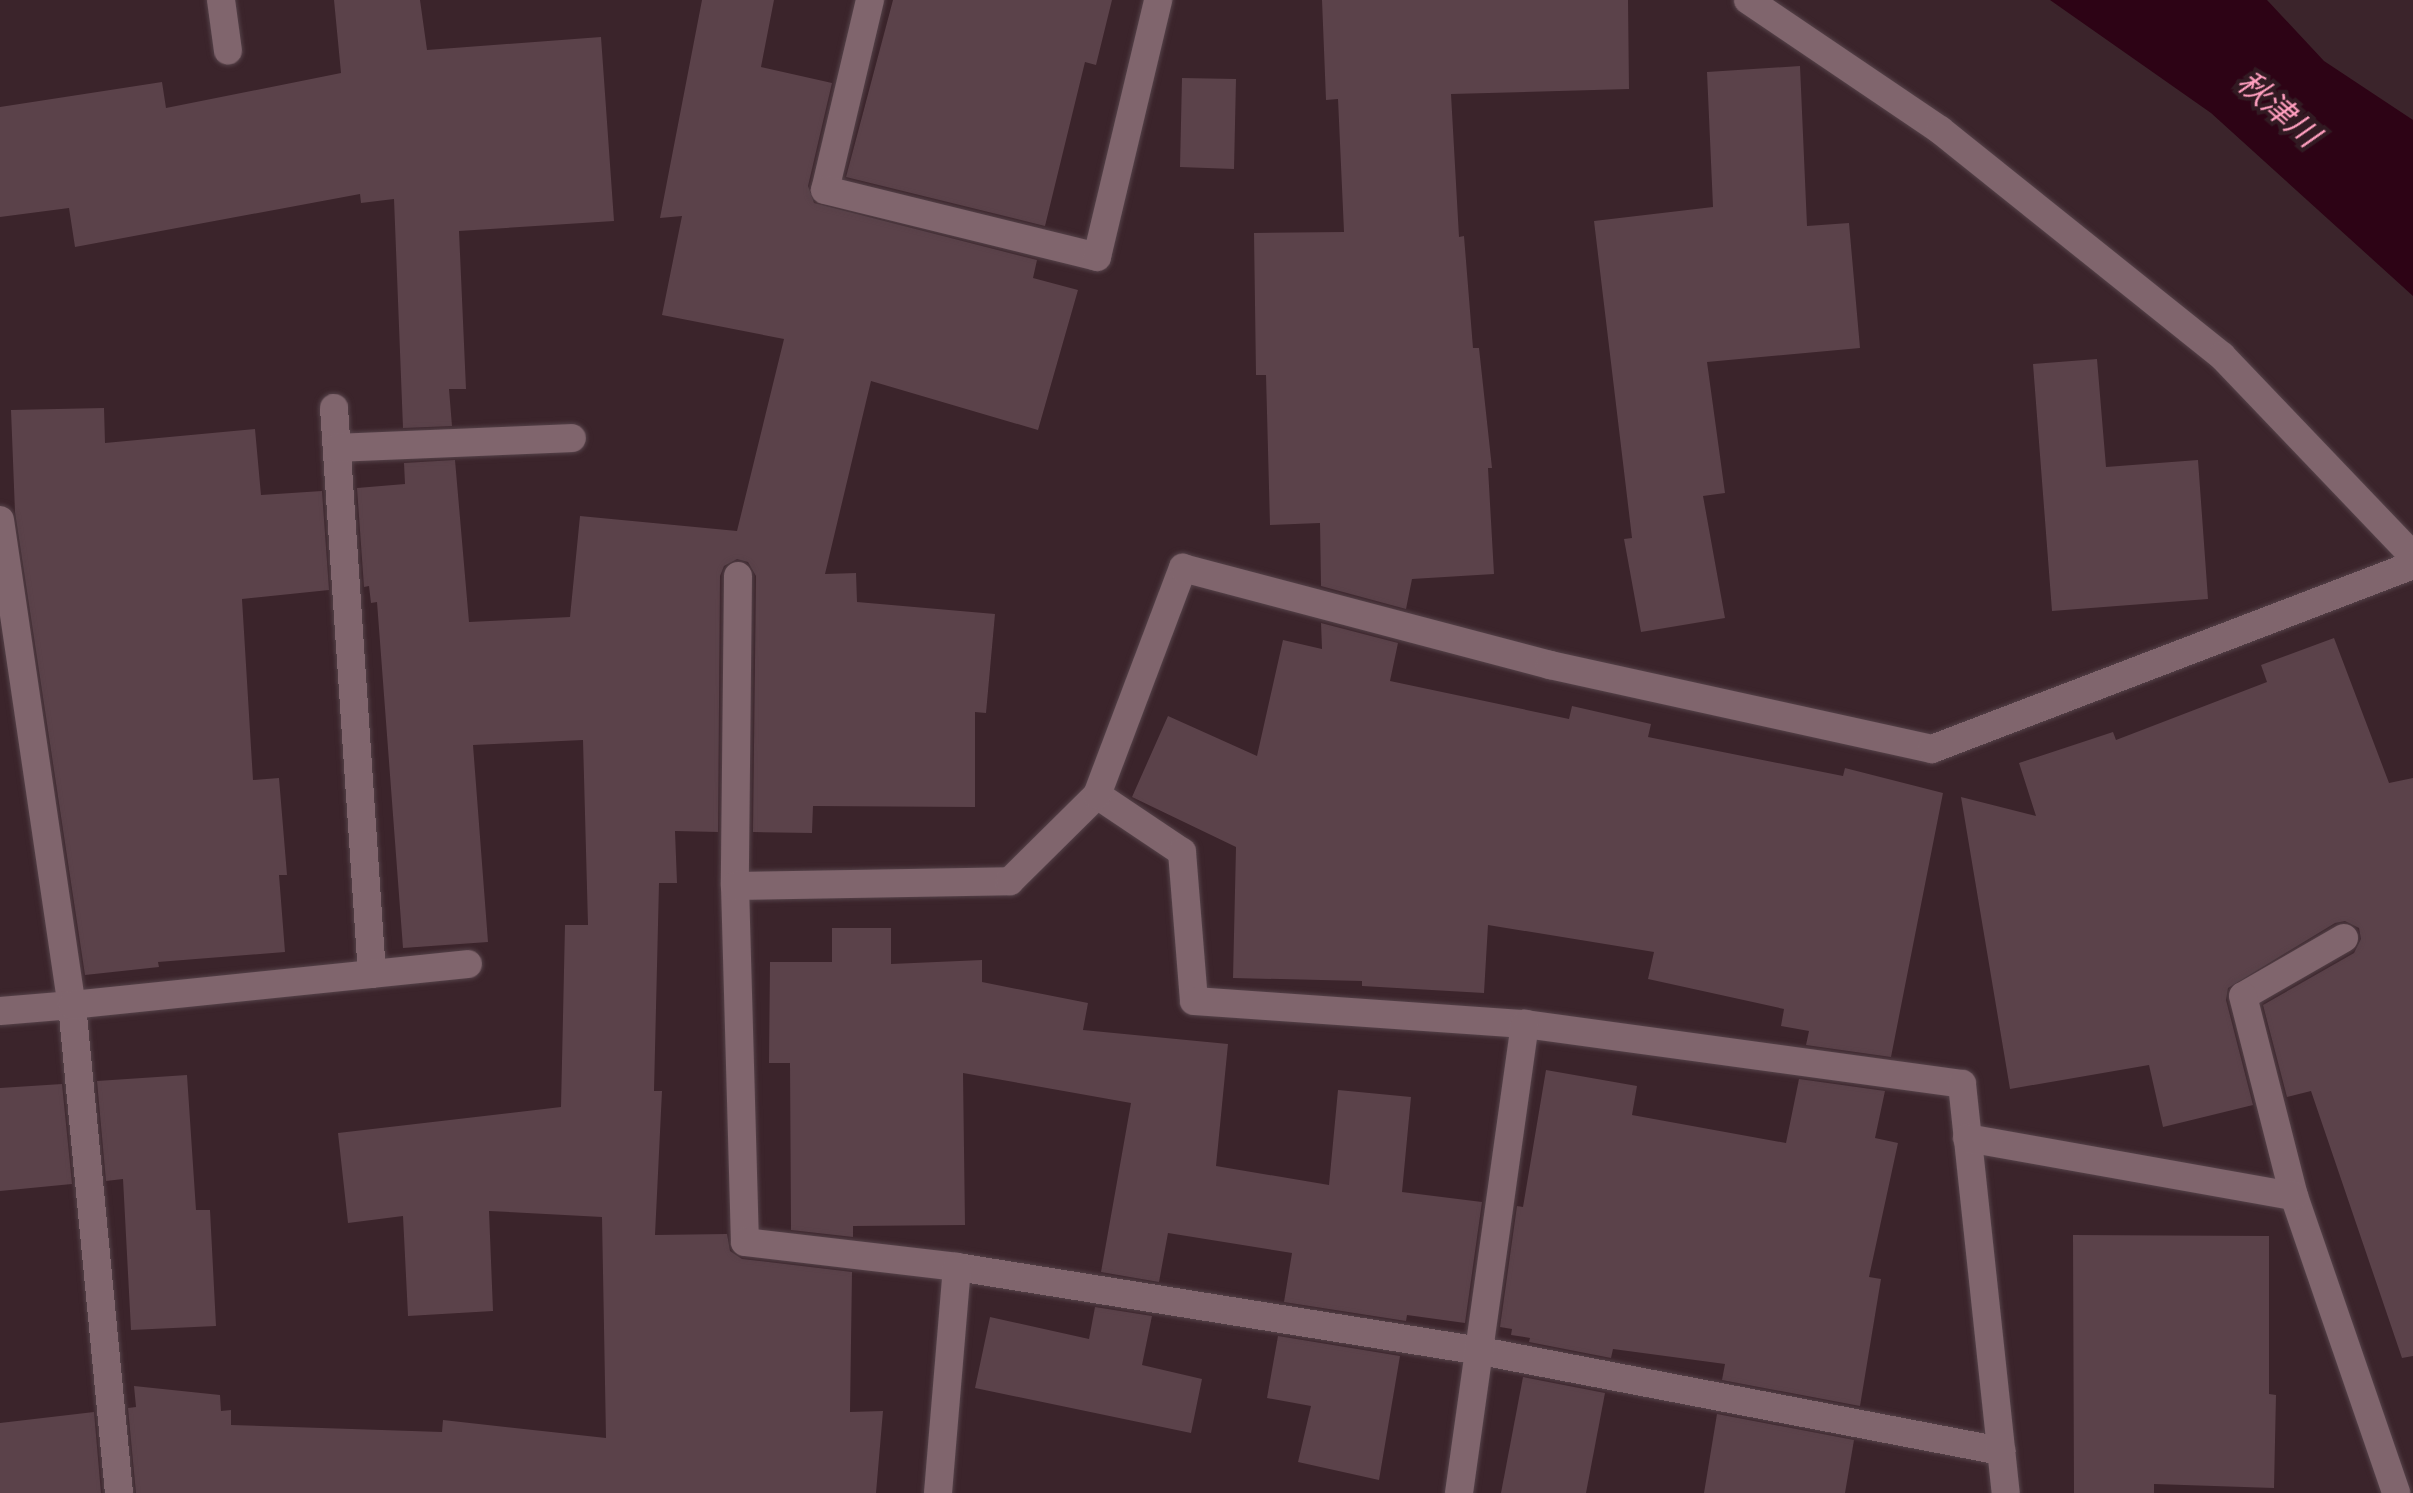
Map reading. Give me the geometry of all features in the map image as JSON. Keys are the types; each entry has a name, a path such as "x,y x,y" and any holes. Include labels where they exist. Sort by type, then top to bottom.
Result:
{"street":[{"path":"221,0 228,51"},
{"path":"870,0 825,190 1097,257 1158,0"},
{"path":"1748,0 1940,130 2222,356 2413,556"},
{"path":"334,408 372,974"},
{"path":"337,448 572,438"},
{"path":"0,520 72,1005 119,1493"},
{"path":"735,886 1010,881 1097,795 1182,568 1550,665 1932,750 2413,564"},
{"path":"738,576 735,886 745,1242 957,1268 1481,1352 2001,1451"},
{"path":"1097,795 1182,852 1194,1001 1525,1024 1962,1084 2006,1493"},
{"path":"2344,938 2243,996 2294,1196 2396,1493"},
{"path":"0,1011 468,964"},
{"path":"1459,1493 1525,1024"},
{"path":"1967,1138 2294,1196"},
{"path":"938,1493 957,1268"}],"water":[{"name":"秋津川","path":"2050,0 2267,0 2324,61 2413,120 2413,296 2211,113"}],"building":[{"path":"334,0 420,0 427,50 601,37 614,221 459,231 466,389 449,389 452,426 403,428 394,199 361,203 360,194 75,247 69,208 0,217 0,107 162,82 166,108 341,73"},
{"path":"702,0 774,0 761,67 832,83 808,186 814,203 1037,260 1033,278 1078,290 1038,430 871,381 825,574 856,573 857,602 995,614 986,713 975,712 975,807 813,806 812,833 753,832 756,576 748,562 737,559 724,566 720,576 718,832 675,831 677,883 659,883 654,1091 662,1091 655,1235 727,1234 730,1251 742,1259 852,1272 850,1412 883,1411 876,1493 136,1493 128,1408 136,1407 134,1386 220,1395 221,1411 231,1410 231,1425 442,1432 443,1420 606,1438 602,1217 489,1211 493,1311 408,1316 403,1216 348,1223 338,1133 561,1107 565,925 588,925 583,740 473,745 488,942 403,948 377,602 371,603 369,586 364,587 357,488 405,484 404,463 455,460 469,622 570,617 580,516 737,531 784,339 662,315 682,216 660,218"},
{"path":"893,0 1112,0 1096,65 1085,62 1045,226 846,177"},
{"path":"1322,0 1628,0 1629,89 1451,94 1459,237 1464,236 1473,348 1479,348 1492,468 1488,468 1494,574 1412,579 1406,609 1321,586 1320,523 1270,525 1266,375 1256,375 1254,233 1344,232 1338,99 1326,100"},
{"path":"1800,66 1807,226 1849,223 1860,348 1707,362 1725,493 1703,496 1725,618 1641,632 1624,539 1632,538 1594,221 1713,207 1707,72"},
{"path":"1182,78 1236,79 1234,169 1180,167"},
{"path":"2097,359 2106,467 2198,460 2208,599 2052,611 2033,364"},
{"path":"104,408 105,443 255,429 261,495 322,491 329,590 242,599 253,780 279,778 287,875 279,875 285,952 158,962 159,967 85,975 15,512 11,410"},
{"path":"1321,623 1398,643 1390,681 1569,719 1572,706 1651,724 1648,737 1843,776 1845,768 1943,793 1891,1057 1806,1045 1809,1031 1781,1026 1784,1009 1648,979 1654,952 1488,925 1484,993 1362,986 1362,981 1233,978 1236,847 1132,797 1168,716 1257,756 1283,640 1322,649"},
{"path":"2334,638 2389,783 2413,778 2413,1356 2402,1358 2311,1091 2287,1097 2263,1005 2354,953 2361,939 2359,928 2345,921 2335,923 2228,988 2226,1000 2253,1105 2163,1127 2149,1065 2010,1089 1961,797 2036,816 2019,763 2113,732 2116,740 2267,682 2261,665"},
{"path":"832,928 891,928 891,964 982,960 982,982 1088,1003 1083,1030 1228,1044 1216,1166 1329,1185 1338,1090 1411,1097 1402,1192 1482,1202 1465,1323 1407,1315 1406,1321 1284,1302 1292,1253 1168,1233 1159,1282 1101,1272 1131,1103 963,1073 965,1225 853,1226 853,1237 791,1230 790,1063 769,1063 770,962 832,962"},
{"path":"1546,1070 1637,1086 1632,1115 1786,1143 1799,1079 1885,1091 1875,1138 1898,1143 1869,1277 1881,1279 1860,1406 1722,1380 1725,1364 1613,1349 1611,1358 1529,1342 1530,1338 1511,1335 1512,1329 1500,1327 1517,1206 1523,1207"},
{"path":"187,1075 196,1210 210,1210 216,1326 131,1330 123,1179 106,1181 97,1081"},
{"path":"62,1084 72,1184 0,1191 0,1088"},
{"path":"2073,1235 2269,1236 2269,1394 2276,1395 2274,1488 2154,1484 2154,1493 2074,1493"},
{"path":"1095,1307 1152,1316 1142,1365 1202,1379 1191,1433 975,1388 990,1317 1089,1339"},
{"path":"1278,1336 1400,1356 1379,1480 1298,1462 1311,1406 1267,1398"},
{"path":"1523,1377 1605,1393 1586,1493 1501,1493"},
{"path":"94,1412 101,1493 0,1493 0,1423"},
{"path":"1717,1414 1854,1440 1845,1493 1704,1493"}]}
